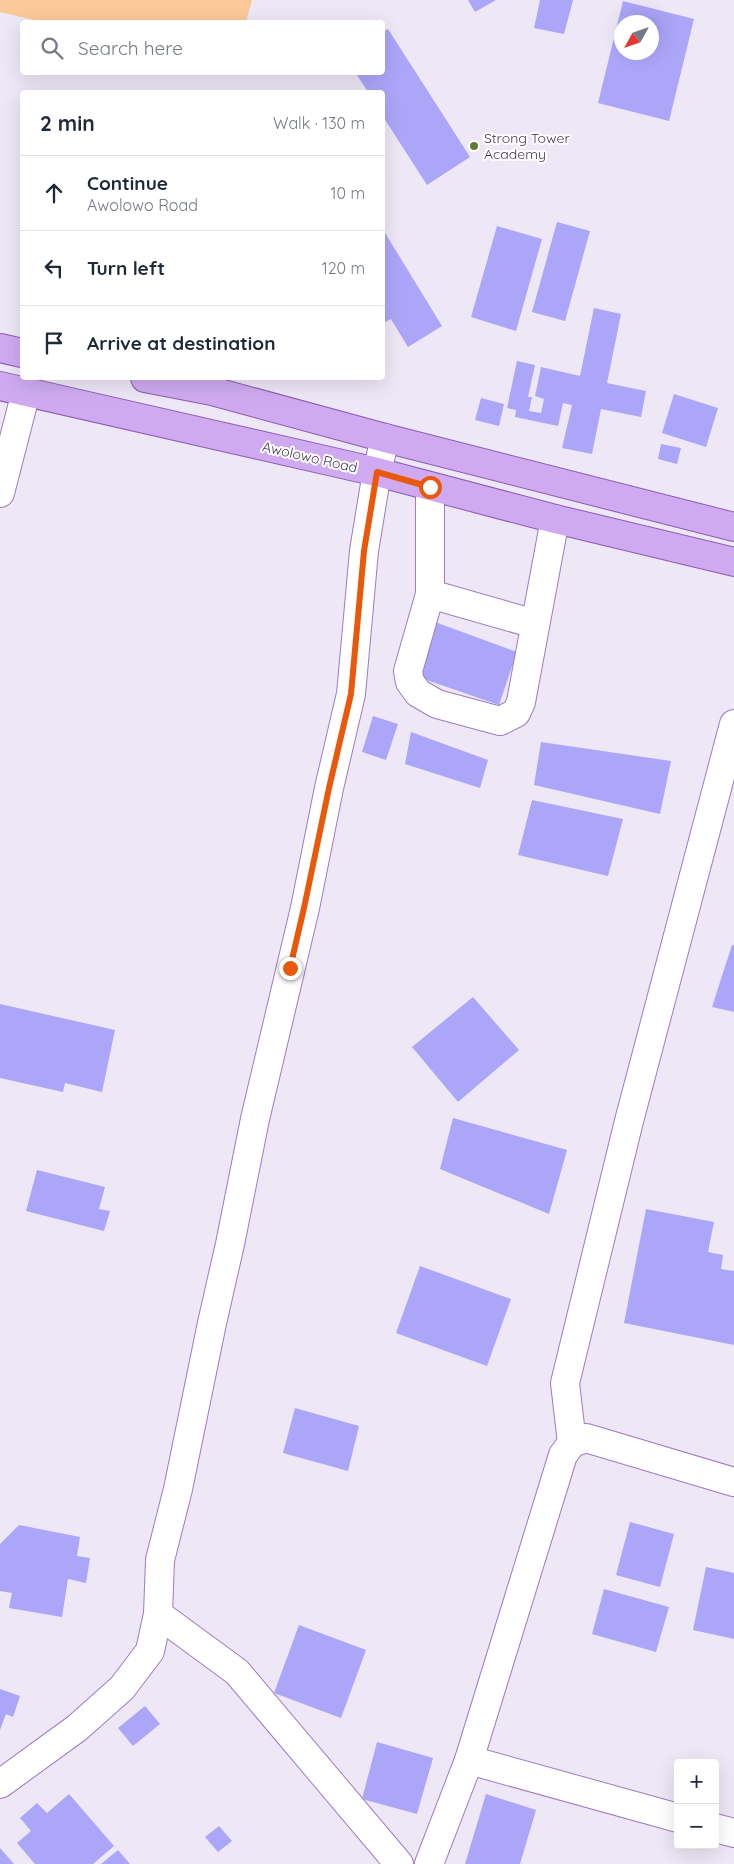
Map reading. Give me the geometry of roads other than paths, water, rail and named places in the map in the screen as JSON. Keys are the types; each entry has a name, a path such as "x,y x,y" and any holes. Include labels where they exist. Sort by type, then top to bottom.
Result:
{"main road":[{"path":"0,348 20,353"},
{"path":"154,380 212,391 384,438 734,527"},
{"name":"Awolowo Road","path":"0,386 377,472 555,519 734,562"}],"street":[{"path":"0,493 26,392"},
{"path":"0,1784 77,1728 122,1688 150,1651 158,1614 160,1560 178,1489 255,1119 351,694 364,551 384,438"},
{"path":"430,487 430,594 408,671 410,682 418,693 437,704 500,721 516,713 521,702 555,519"},
{"path":"430,594 535,624"},
{"path":"572,1443 565,1383 629,1121 734,724"},
{"path":"430,1864 469,1760 563,1455 572,1443 586,1438 734,1482"},
{"path":"158,1614 237,1672 399,1864"},
{"path":"469,1760 674,1817"},
{"path":"719,1829 734,1833"}],"place":[{"name":"Strong Tower Academy","path":"474,146"}]}
